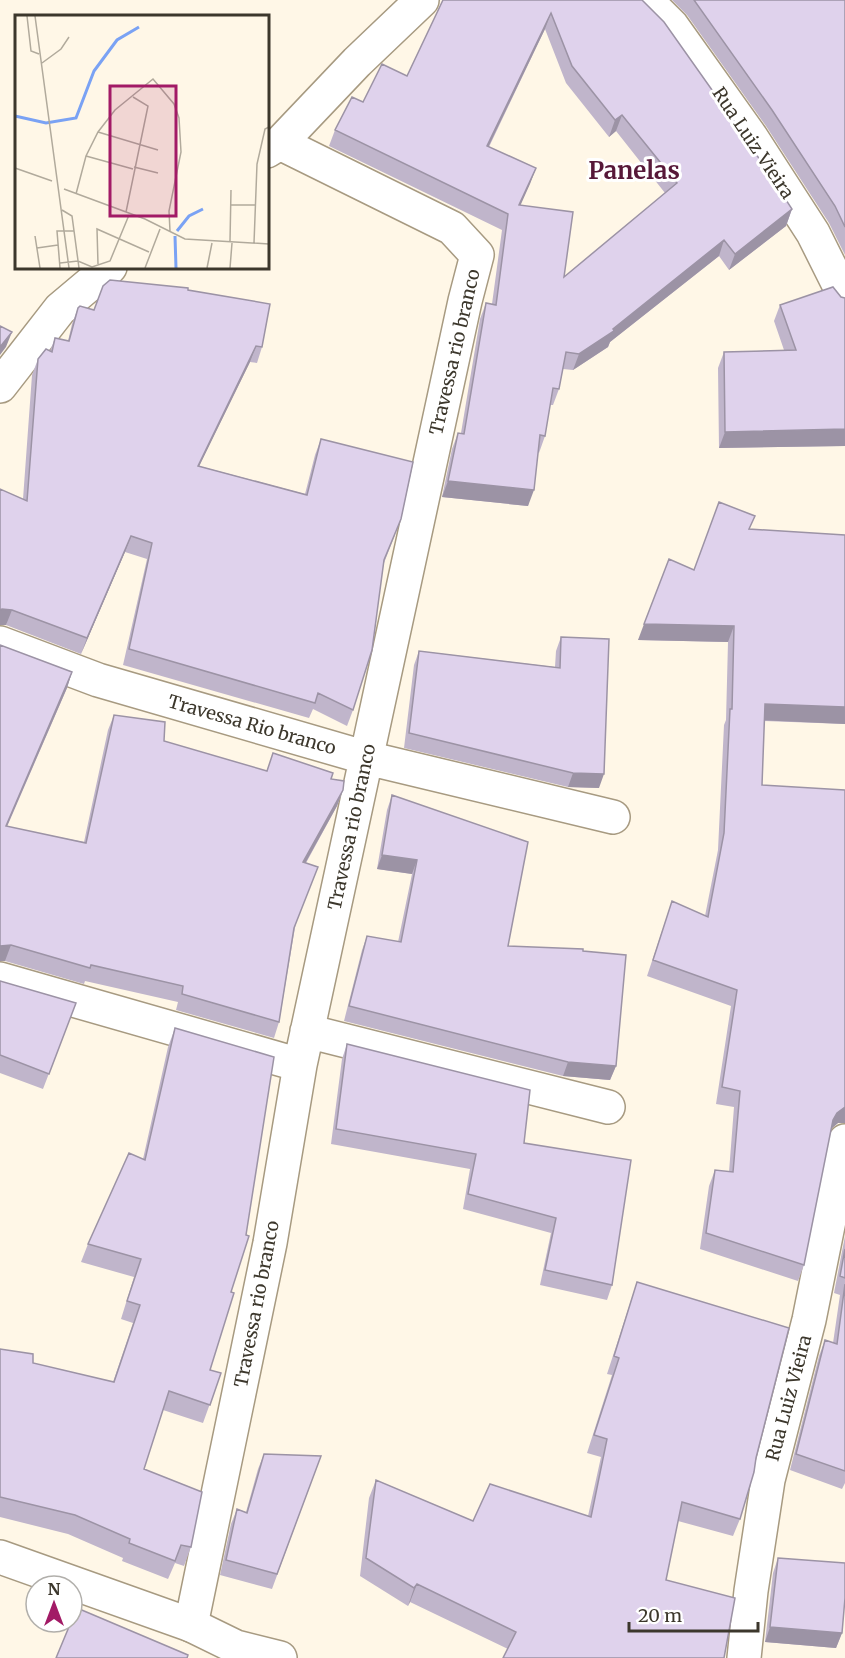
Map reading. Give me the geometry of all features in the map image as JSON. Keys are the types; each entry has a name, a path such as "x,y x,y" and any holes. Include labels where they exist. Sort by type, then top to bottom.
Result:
{"street":[{"path":"274,147 357,62 422,0"},
{"name":"Rua Luiz Vieira","path":"646,0 672,26 751,137 813,233 845,297"},
{"name":"Travessa rio branco","path":"191,1625 270,1243 307,1031 465,301 477,255 452,228 274,147"},
{"path":"0,386 60,309 109,268"},
{"name":"Travessa Rio branco","path":"0,642 99,680 366,758 613,817"},
{"path":"0,979 300,1065"},
{"path":"307,1031 608,1107"},
{"name":"Rua Luiz Vieira","path":"744,1658 751,1591 768,1480 809,1320 845,1141"},
{"path":"0,1557 191,1625 233,1653 280,1658"}],"building":[{"path":"443,0 642,0 664,22 741,131 792,209 735,254 724,240 613,329 614,331 579,354 566,352 559,389 553,388 545,436 540,435 534,490 448,481 458,433 464,434 486,303 496,305 508,214 335,130 352,97 363,102 382,64 407,76","holes":["551,13 572,66 615,120 622,115 677,183 564,277 573,212 519,205 536,168 487,146"]},
{"path":"694,0 845,0 845,227 835,206 772,110"},
{"path":"110,280 188,288 188,290 270,304 262,347 256,346 198,466 307,495 321,439 413,462 401,519 384,560 372,650 353,710 318,693 315,703 129,649 152,543 131,536 87,638 12,610 0,610 0,489 27,501 38,359 46,349 52,352 55,338 69,341 78,308 80,306 94,310 103,286"},
{"path":"833,287 841,297 845,298 845,429 725,432 724,352 796,350 780,305"},
{"path":"0,326 12,332 0,347"},
{"path":"719,502 755,516 749,529 845,535 845,707 765,704 762,785 845,790 845,1107 837,1113 833,1120 804,1265 706,1233 715,1170 733,1172 740,1091 722,1087 737,990 653,960 672,901 708,917 724,833 730,709 732,709 734,626 644,624 669,559 694,570"},
{"path":"561,637 609,639 604,774 573,773 409,733 419,651 560,668"},
{"path":"0,645 72,672 6,826 86,843 114,715 165,722 164,741 267,771 273,753 333,773 331,779 344,781 343,790 303,862 318,867 294,928 279,1022 182,994 183,986 91,965 90,968 11,945 0,946"},
{"path":"392,795 528,842 508,946 583,949 583,951 626,955 616,1066 568,1062 349,1006 367,936 401,942 417,860 382,855"},
{"path":"0,981 76,1003 49,1074 0,1055"},
{"path":"175,1028 274,1057 246,1235 249,1236 210,1370 221,1373 210,1405 169,1391 144,1469 202,1492 191,1547 181,1545 175,1561 129,1543 130,1539 75,1515 0,1497 0,1349 33,1354 33,1363 114,1382 140,1305 127,1301 141,1259 88,1244 129,1153 145,1160"},
{"path":"347,1044 530,1090 524,1143 631,1160 612,1285 545,1270 556,1218 468,1194 476,1154 336,1129"},
{"path":"845,1249 845,1278 840,1276"},
{"path":"637,1282 789,1328 754,1472 740,1519 682,1502 666,1580 735,1598 724,1658 503,1658 516,1632 417,1584 414,1588 366,1558 376,1480 473,1521 490,1484 591,1517 607,1439 594,1435 619,1358 614,1356"},
{"path":"845,1284 845,1471 796,1454 825,1340 837,1344"},
{"path":"264,1454 321,1456 277,1574 226,1560 237,1509 247,1513"},
{"path":"778,1558 845,1563 842,1633 770,1627"},
{"path":"84,1611 188,1655 187,1658 56,1658 66,1634 84,1634"}],"district":[{"name":"Panelas","path":"634,171"}]}
